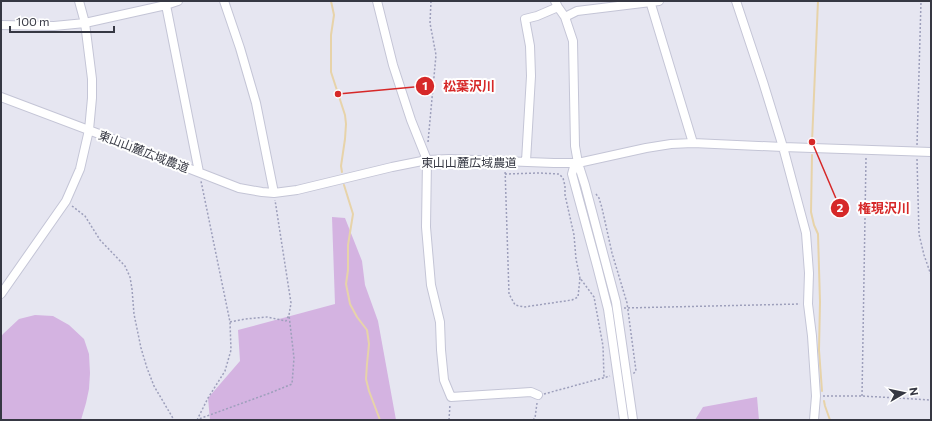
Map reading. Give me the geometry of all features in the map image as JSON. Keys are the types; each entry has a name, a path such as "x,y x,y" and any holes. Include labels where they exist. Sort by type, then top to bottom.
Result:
{"street":[{"path":"1,294 66,201 80,169 89,130 92,79 85,23 79,1"},
{"path":"1,25 54,26 85,23 166,6 178,1"},
{"path":"224,1 256,103 274,193"},
{"path":"377,1 393,65 411,120 427,160 426,227 432,285 440,322 440,350 444,380 451,397 531,392 538,395"},
{"path":"565,17 577,11 659,1"},
{"path":"736,1 783,147 806,233 809,273 808,304 812,336 816,396 814,420"},
{"path":"650,2 693,143"},
{"path":"526,161 531,76 530,46 525,19 537,16 557,4 565,17 573,41 576,163 585,184 617,308 633,420"},
{"path":"166,6 199,172"},
{"name":"東山山麓広域農道","path":"1,97 239,188 274,193 297,190 427,160 450,159 576,163 671,144 693,143 931,152"},
{"path":"576,163 572,174 598,266 608,309 624,420"}],"path":[{"path":"428,145 436,55 430,23 430,1"},
{"path":"921,1 917,152 919,234 924,255 931,274"},
{"path":"862,396 866,150"},
{"path":"505,161 505,174 509,294 515,304 524,308 572,300 578,297 580,278 576,259 574,235 564,195 565,186 563,178 559,174 505,174"},
{"path":"196,420 225,371 231,350 230,322 199,172"},
{"path":"230,322 267,317 286,321 289,315 291,304 274,193"},
{"path":"66,201 85,216 100,240 125,266 130,277 134,314 147,368 154,386 174,420"},
{"path":"580,278 594,297 603,346 604,378"},
{"path":"617,308 808,304"},
{"path":"196,420 292,384 294,358 289,315"},
{"path":"533,420 538,395 548,394 608,376 617,376"},
{"path":"816,396 862,396 931,400"},
{"path":"449,420 451,397"}],"shaded area":[{"path":"332,217 345,218 362,261 365,285 378,321 396,420 210,420 208,398 240,361 238,330 335,304"},
{"path":"35,315 53,316 69,325 84,339 89,354 90,373 89,389 81,420 1,420 1,337 19,319"},
{"path":"757,397 759,420 695,420 703,407"}],"waterway":[{"path":"331,1 334,15 331,35 331,72 345,115 346,124 341,166 342,172"},
{"path":"812,142 818,1"},
{"path":"812,155 811,212 818,234 820,302 819,350 822,391"},
{"path":"344,185 353,214 348,245 348,270 346,284 350,304 357,317 367,330 369,344 366,379 380,420"},
{"path":"824,401 830,420"}],"place":[{"name":"松葉沢川","path":"338,94"},
{"name":"権現沢川","path":"812,142"}]}
